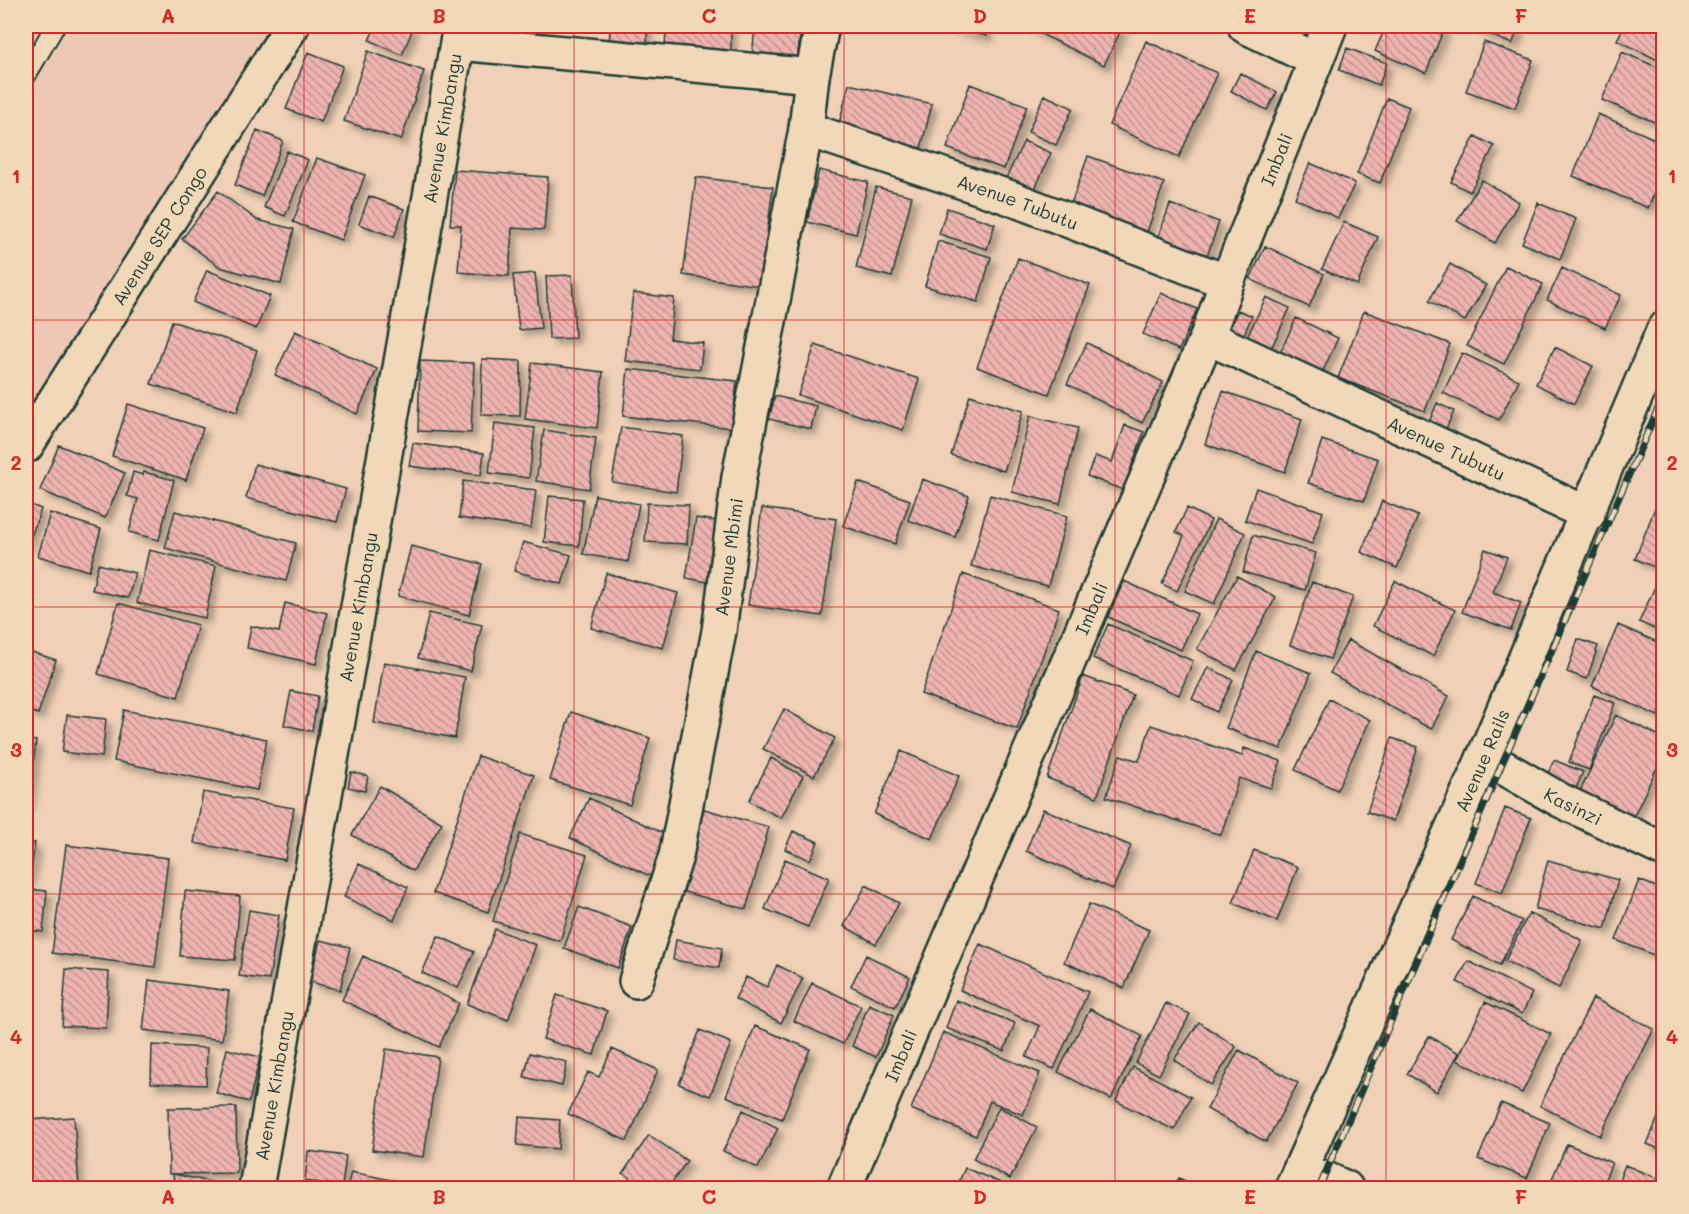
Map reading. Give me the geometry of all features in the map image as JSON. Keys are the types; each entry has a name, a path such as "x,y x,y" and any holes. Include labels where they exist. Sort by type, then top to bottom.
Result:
{"street":[{"name":"Avenue SEP Congo","path":"26,446 292,26"},
{"name":"Avenue Mbimi","path":"636,981 676,856 718,632 739,477 806,129 812,76 822,26"},
{"path":"1245,26 1316,60"},
{"name":"Imbali","path":"844,1188 1207,337 1329,26"},
{"path":"459,34 812,76"},
{"name":"Avenue Kimbangu","path":"256,1188 459,34"},
{"name":"Avenue Tubutu","path":"806,129 1008,196 1227,282"},
{"name":"Avenue Rails","path":"1296,1181 1484,759 1664,329"},
{"name":"Avenue Tubutu","path":"1207,337 1588,514"},
{"name":"Kasinzi","path":"1484,759 1501,766 1560,800 1664,850"},
{"path":"1296,1181 1324,1178 1346,1188"}],"lane":[{"path":"26,76 55,26"}],"shaded area":[{"path":"26,26 273,26 26,438"}],"building":[{"path":"376,26 414,26 402,55 369,40"},
{"path":"482,26 538,26 536,44 481,36"},
{"path":"610,26 648,26 646,50 609,49"},
{"path":"666,26 731,26 731,52 665,50"},
{"path":"755,26 801,26 797,62 752,58"},
{"path":"943,26 989,26 987,36"},
{"path":"1025,26 1123,26 1104,65"},
{"path":"1278,26 1305,26 1301,35"},
{"path":"1386,26 1445,26 1426,73 1375,51"},
{"path":"1470,26 1520,26 1512,44"},
{"path":"1624,26 1664,26 1664,63 1617,40"},
{"path":"1146,41 1217,73 1179,157 1109,125"},
{"path":"1484,42 1533,60 1515,108 1466,91"},
{"path":"1347,48 1387,63 1379,85 1339,70"},
{"path":"368,51 424,71 401,140 344,121"},
{"path":"308,52 343,66 321,122 286,109"},
{"path":"1622,52 1664,70 1664,126 1602,100"},
{"path":"1240,73 1277,92 1267,110 1231,91"},
{"path":"849,84 932,104 921,148 838,128"},
{"path":"970,84 1027,106 1004,169 947,148"},
{"path":"1044,95 1073,108 1056,145 1028,132"},
{"path":"1387,98 1409,107 1380,183 1357,174"},
{"path":"1598,114 1664,143 1664,170 1648,208 1573,176"},
{"path":"257,130 283,141 262,196 235,185"},
{"path":"1475,136 1494,146 1470,192 1451,182"},
{"path":"1024,141 1051,153 1029,202 1001,189"},
{"path":"287,151 308,160 285,216 264,207"},
{"path":"1088,156 1164,183 1147,232 1071,204"},
{"path":"317,158 365,175 341,240 293,222"},
{"path":"1310,163 1355,183 1338,218 1295,198"},
{"path":"455,170 548,177 544,230 512,228 509,276 458,272 461,225 450,225"},
{"path":"819,170 868,182 856,234 807,222"},
{"path":"696,177 773,187 760,286 683,275"},
{"path":"1482,180 1519,202 1495,243 1457,221"},
{"path":"876,187 912,196 892,277 856,268"},
{"path":"218,191 257,220 294,229 281,284 220,267 182,239"},
{"path":"369,196 404,209 394,237 359,224"},
{"path":"1538,203 1576,219 1560,259 1522,243"},
{"path":"1170,204 1219,222 1202,270 1153,252"},
{"path":"947,208 995,224 987,249 939,234"},
{"path":"1344,222 1378,237 1357,285 1322,269"},
{"path":"938,241 991,257 978,302 925,286"},
{"path":"1265,246 1324,274 1309,307 1250,279"},
{"path":"1018,258 1090,285 1049,394 977,367"},
{"path":"1450,264 1486,285 1465,321 1429,301"},
{"path":"1506,266 1543,284 1504,364 1467,346"},
{"path":"1562,268 1621,295 1605,328 1547,300"},
{"path":"207,270 270,296 256,329 193,302"},
{"path":"535,273 541,328 519,330 513,275"},
{"path":"572,275 575,338 549,339 546,276"},
{"path":"633,293 674,298 670,339 703,343 700,369 625,361"},
{"path":"1161,293 1197,309 1179,350 1143,334"},
{"path":"1266,297 1290,308 1268,355 1244,344"},
{"path":"1238,310 1252,316 1238,348 1224,341"},
{"path":"1364,311 1450,344 1425,411 1338,378"},
{"path":"1296,318 1338,338 1321,375 1279,355"},
{"path":"172,321 257,350 237,412 151,384"},
{"path":"295,331 377,369 357,414 275,375"},
{"path":"1087,343 1163,382 1142,423 1067,384"},
{"path":"815,345 919,379 903,430 798,395"},
{"path":"1555,347 1593,366 1574,404 1536,384"},
{"path":"1462,353 1519,380 1499,420 1443,393"},
{"path":"482,359 521,361 520,416 481,415"},
{"path":"420,361 474,363 471,433 418,431"},
{"path":"532,363 603,372 597,428 525,419"},
{"path":"628,369 737,381 732,428 623,416"},
{"path":"1223,391 1302,419 1285,472 1205,444"},
{"path":"970,395 1023,411 1004,471 951,455"},
{"path":"775,396 816,406 811,429 769,419"},
{"path":"1437,403 1454,411 1444,433 1428,425"},
{"path":"128,404 203,428 186,480 112,456"},
{"path":"1030,416 1078,428 1060,504 1012,492"},
{"path":"495,423 535,428 529,478 489,473"},
{"path":"1125,425 1144,432 1123,490 1087,476 1095,456 1112,462"},
{"path":"621,427 683,436 676,492 612,482"},
{"path":"544,430 596,438 589,489 536,481"},
{"path":"1322,440 1378,459 1364,501 1308,483"},
{"path":"413,443 484,453 481,475 409,466"},
{"path":"59,445 125,473 105,518 40,490"},
{"path":"255,464 346,489 337,522 246,498"},
{"path":"133,472 143,475 144,472 174,480 159,540 129,532 138,499 127,496"},
{"path":"922,479 969,496 955,537 908,520"},
{"path":"463,481 536,490 531,528 459,518"},
{"path":"858,482 910,500 895,544 843,526"},
{"path":"1256,488 1323,512 1312,544 1245,520"},
{"path":"595,495 639,504 628,562 583,554"},
{"path":"990,495 1067,516 1048,586 971,566"},
{"path":"1660,495 1664,497 1664,571 1635,559"},
{"path":"549,496 583,499 579,546 544,542"},
{"path":"1382,501 1418,516 1397,568 1361,552"},
{"path":"26,503 41,509 26,551"},
{"path":"647,503 689,505 687,544 645,542"},
{"path":"762,508 836,519 822,616 748,605"},
{"path":"1187,508 1211,520 1177,591 1162,584 1184,536 1176,532"},
{"path":"175,511 296,543 286,581 165,548"},
{"path":"50,513 101,529 89,571 38,556"},
{"path":"696,518 723,522 713,583 686,578"},
{"path":"1216,519 1245,533 1214,604 1185,591"},
{"path":"1253,535 1316,553 1305,590 1243,572"},
{"path":"523,542 571,555 562,584 514,571"},
{"path":"411,546 482,564 469,615 398,596"},
{"path":"1485,549 1507,557 1493,592 1521,603 1511,630 1462,612"},
{"path":"149,550 216,566 205,618 137,603"},
{"path":"98,564 135,573 128,598 92,590"},
{"path":"606,573 678,593 663,648 591,628"},
{"path":"963,574 1059,609 1017,729 921,694"},
{"path":"1237,576 1276,597 1236,670 1197,649"},
{"path":"1660,576 1664,577 1664,633 1639,622"},
{"path":"1124,581 1197,614 1181,650 1108,617"},
{"path":"1395,581 1455,610 1433,656 1373,626"},
{"path":"1312,582 1353,597 1330,659 1290,645"},
{"path":"118,603 198,625 178,697 98,674"},
{"path":"285,603 327,613 316,664 247,648 251,626 279,632"},
{"path":"429,613 482,625 471,671 418,658"},
{"path":"1108,624 1193,661 1179,695 1093,658"},
{"path":"1618,625 1664,645 1664,703 1658,716 1592,686"},
{"path":"1578,639 1598,646 1587,679 1567,672"},
{"path":"1348,640 1449,696 1431,729 1330,673"},
{"path":"26,650 56,660 38,714 26,710"},
{"path":"1256,651 1311,673 1281,749 1226,728"},
{"path":"384,662 465,677 455,738 374,723"},
{"path":"1208,667 1233,680 1217,712 1192,699"},
{"path":"1083,676 1133,695 1097,797 1047,778"},
{"path":"291,691 318,696 312,731 284,725"},
{"path":"1594,695 1615,703 1589,770 1569,762"},
{"path":"1329,699 1370,720 1337,790 1295,770"},
{"path":"784,709 835,738 814,776 763,749"},
{"path":"124,710 267,739 257,790 114,761"},
{"path":"571,712 650,738 630,805 550,780"},
{"path":"67,715 106,719 102,757 62,752"},
{"path":"1616,715 1664,738 1664,753 1630,824 1577,798"},
{"path":"1151,725 1242,756 1244,748 1281,761 1271,788 1239,778 1221,835 1106,797 1120,755 1139,761"},
{"path":"1392,738 1418,747 1393,821 1367,812"},
{"path":"26,740 36,741 29,804 26,803"},
{"path":"901,751 959,776 932,839 874,814"},
{"path":"478,756 534,775 488,912 433,893"},
{"path":"771,758 803,776 781,818 749,801"},
{"path":"1554,760 1583,772 1572,797 1543,784"},
{"path":"351,772 368,776 365,791 348,787"},
{"path":"380,786 442,823 413,871 352,835"},
{"path":"203,792 294,808 285,860 194,843"},
{"path":"589,798 671,837 652,877 570,838"},
{"path":"1505,808 1531,818 1502,893 1476,883"},
{"path":"704,809 769,827 746,909 681,891"},
{"path":"1043,809 1131,846 1113,889 1026,851"},
{"path":"793,831 818,842 810,860 785,849"},
{"path":"520,834 587,855 560,941 493,921"},
{"path":"26,842 35,843 30,880 26,880"},
{"path":"66,845 168,858 155,967 52,953"},
{"path":"1254,850 1298,867 1277,921 1233,903"},
{"path":"785,859 829,878 808,927 765,909"},
{"path":"1548,860 1618,880 1605,929 1535,909"},
{"path":"359,864 408,887 394,920 344,897"},
{"path":"1639,880 1664,890 1664,959 1616,940"},
{"path":"866,885 899,903 876,944 844,926"},
{"path":"26,889 47,891 43,932 26,930"},
{"path":"185,891 240,896 235,960 180,956"},
{"path":"1473,896 1522,921 1500,965 1451,940"},
{"path":"1089,904 1149,930 1124,988 1064,962"},
{"path":"579,907 632,927 618,968 564,948"},
{"path":"249,910 279,915 269,980 239,976"},
{"path":"1529,913 1582,940 1559,988 1505,961"},
{"path":"495,929 536,945 508,1020 467,1004"},
{"path":"438,936 474,952 458,988 422,973"},
{"path":"320,940 350,947 340,990 310,982"},
{"path":"676,940 722,948 719,968 673,960"},
{"path":"980,944 1088,992 1054,1069 1026,1057 1040,1026 960,990"},
{"path":"866,955 910,977 895,1007 851,986"},
{"path":"363,956 459,1003 439,1047 342,1000"},
{"path":"1468,961 1532,993 1522,1014 1457,982"},
{"path":"777,965 803,978 781,1023 735,999 746,977 767,987"},
{"path":"66,969 109,972 106,1028 62,1026"},
{"path":"149,980 229,991 222,1040 143,1030"},
{"path":"812,983 861,1006 843,1044 794,1021"},
{"path":"557,995 607,1011 594,1055 543,1039"},
{"path":"1593,998 1654,1029 1600,1136 1540,1106"},
{"path":"956,1000 1015,1023 1004,1051 946,1028"},
{"path":"1485,1002 1551,1034 1522,1093 1457,1060"},
{"path":"1166,1003 1190,1014 1159,1075 1136,1063"},
{"path":"869,1004 894,1015 876,1057 852,1046"},
{"path":"1090,1009 1142,1036 1111,1099 1058,1072"},
{"path":"1199,1022 1236,1047 1211,1085 1174,1060"},
{"path":"755,1026 810,1049 782,1119 726,1096"},
{"path":"700,1030 731,1043 710,1096 679,1084"},
{"path":"943,1032 1040,1073 1023,1115 990,1101 976,1136 911,1109"},
{"path":"1429,1036 1459,1053 1437,1092 1407,1074"},
{"path":"152,1045 207,1048 206,1085 151,1083"},
{"path":"227,1049 260,1057 249,1102 216,1093"},
{"path":"386,1049 438,1057 424,1157 372,1150"},
{"path":"612,1049 658,1070 627,1141 568,1114 588,1072 599,1077"},
{"path":"1239,1050 1298,1083 1266,1142 1207,1109"},
{"path":"530,1053 567,1062 562,1086 524,1077"},
{"path":"1133,1067 1191,1097 1174,1130 1116,1101"},
{"path":"1501,1103 1550,1123 1527,1178 1478,1159"},
{"path":"1664,1103 1664,1151 1647,1144"},
{"path":"236,1107 237,1173 169,1174 168,1108"},
{"path":"999,1107 1037,1127 1010,1179 973,1159"},
{"path":"743,1110 778,1128 758,1168 723,1151"},
{"path":"74,1117 79,1188 26,1188 26,1120"},
{"path":"519,1117 560,1120 558,1149 517,1145"},
{"path":"649,1135 687,1161 668,1188 645,1188 623,1173"},
{"path":"1567,1144 1612,1163 1601,1188 1548,1188"},
{"path":"308,1151 346,1156 342,1186 305,1181"},
{"path":"1625,1165 1664,1181 1664,1188 1616,1188"},
{"path":"965,1168 1013,1188 956,1188"},
{"path":"351,1172 412,1184 411,1188 347,1188"},
{"path":"173,1174 231,1186 231,1188 175,1188"},
{"path":"1179,1178 1199,1188 1173,1188"},
{"path":"1113,1183 1125,1188 1110,1188"}],"railway":[{"path":"1319,1188 1664,395"}]}
